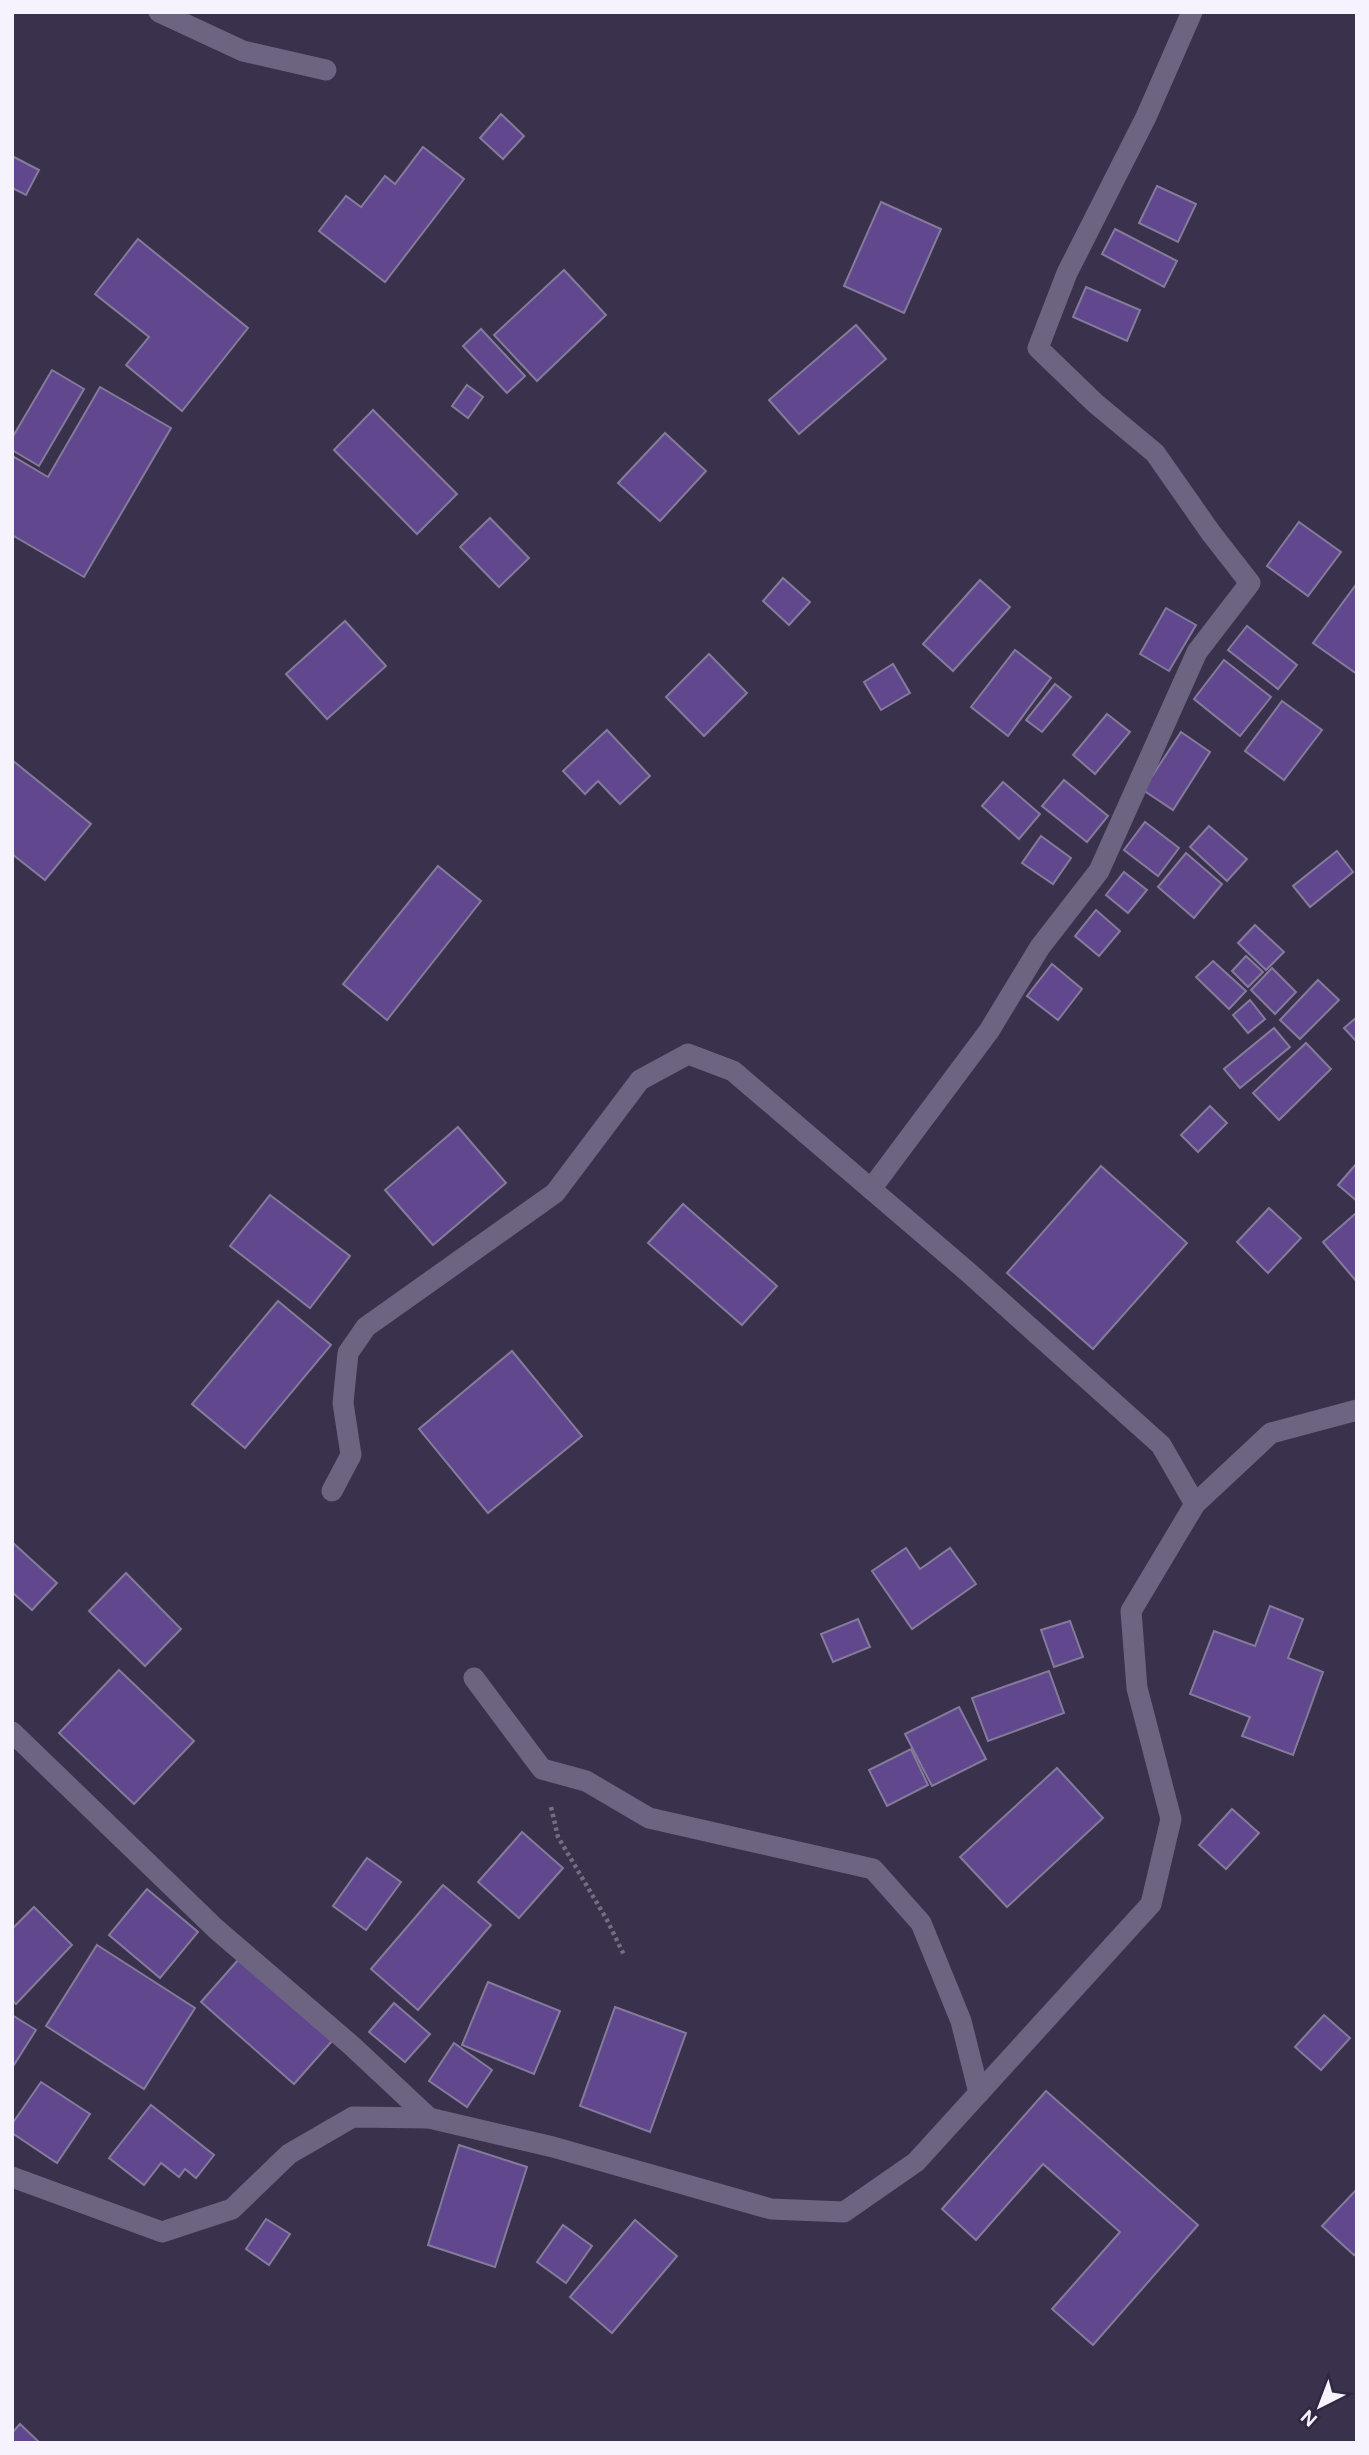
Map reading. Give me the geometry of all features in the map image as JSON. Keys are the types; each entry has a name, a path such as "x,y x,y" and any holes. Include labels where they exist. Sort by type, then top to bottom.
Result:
{"street":[{"path":"159,12 243,51 326,70"},
{"path":"871,1189 989,1031 1040,947 1099,870 1197,652 1250,583 1155,453 1095,403 1038,348 1067,273 1146,117 1192,12"},
{"path":"332,1491 351,1455 343,1403 348,1353 366,1327 555,1193 640,1080 688,1054 733,1071 968,1272 1161,1445 1195,1504"},
{"path":"12,2177 162,2232 232,2209 289,2154 353,2117 429,2118 553,2147 771,2210 844,2212 916,2162 1152,1903 1171,1819 1137,1688 1130,1611 1195,1504 1271,1433 1357,1410"},
{"path":"474,1678 542,1769 586,1781 649,1818 873,1870 921,1923 961,2021 979,2092"},
{"path":"12,1732 216,1929 351,2045 429,2118"}],"path":[{"path":"542,1769 558,1837 607,1920 624,1955"}],"building":[{"path":"501,114 524,136 503,159 480,138"},
{"path":"423,147 464,179 385,282 319,231 346,196 361,207 385,176 395,184"},
{"path":"12,156 39,170 26,195 12,188"},
{"path":"1157,186 1196,204 1178,242 1139,223"},
{"path":"881,202 941,229 904,313 844,286"},
{"path":"1115,229 1177,261 1164,287 1102,254"},
{"path":"138,239 248,328 182,411 126,365 149,337 95,294"},
{"path":"564,270 606,315 537,381 494,335"},
{"path":"1086,287 1140,310 1127,341 1073,317"},
{"path":"856,325 886,359 799,434 769,400"},
{"path":"481,329 525,376 507,393 463,346"},
{"path":"52,370 84,389 39,466 12,450 12,438"},
{"path":"467,385 483,397 468,418 452,406"},
{"path":"100,387 171,428 84,577 12,535 12,461 14,457 48,477"},
{"path":"373,410 457,494 417,534 334,450"},
{"path":"665,433 706,471 660,521 618,483"},
{"path":"490,518 529,558 499,587 460,547"},
{"path":"1299,522 1341,552 1308,596 1267,566"},
{"path":"783,578 810,602 789,625 763,601"},
{"path":"980,580 1010,607 953,671 923,644"},
{"path":"1355,586 1357,587 1357,674 1313,643"},
{"path":"1166,608 1196,625 1169,671 1140,654"},
{"path":"345,621 386,666 327,719 286,674"},
{"path":"1247,626 1297,665 1278,689 1228,650"},
{"path":"1015,650 1051,678 1008,736 971,707"},
{"path":"709,654 747,693 704,736 666,697"},
{"path":"1224,660 1271,697 1240,736 1194,699"},
{"path":"893,664 910,693 881,710 864,682"},
{"path":"1055,684 1071,697 1042,732 1026,720"},
{"path":"1282,701 1322,730 1284,780 1245,751"},
{"path":"1107,714 1130,732 1095,774 1073,755"},
{"path":"607,730 650,776 620,804 598,781 585,794 563,771"},
{"path":"1181,732 1210,752 1173,810 1143,790"},
{"path":"12,760 91,824 45,880 12,854"},
{"path":"1064,780 1108,816 1087,842 1042,806"},
{"path":"1003,782 1040,814 1019,839 982,806"},
{"path":"1145,822 1179,848 1158,876 1124,850"},
{"path":"1209,826 1247,859 1227,881 1190,847"},
{"path":"1041,836 1071,858 1053,884 1022,863"},
{"path":"1337,851 1353,872 1310,907 1293,886"},
{"path":"1186,853 1222,884 1194,918 1158,887"},
{"path":"438,866 481,901 387,1020 343,984"},
{"path":"1124,872 1147,890 1128,913 1106,895"},
{"path":"1096,910 1120,931 1099,956 1075,936"},
{"path":"1255,925 1284,952 1266,970 1238,943"},
{"path":"1246,956 1263,972 1248,987 1232,971"},
{"path":"1213,961 1246,991 1229,1009 1196,977"},
{"path":"1052,964 1082,989 1058,1020 1027,996"},
{"path":"1272,968 1296,992 1275,1014 1251,990"},
{"path":"1318,980 1339,1000 1300,1039 1280,1020"},
{"path":"1250,1000 1265,1019 1248,1033 1233,1015"},
{"path":"1357,1017 1357,1042 1344,1028"},
{"path":"1274,1028 1290,1047 1240,1088 1224,1069"},
{"path":"1306,1043 1331,1069 1279,1120 1253,1093"},
{"path":"1210,1106 1227,1123 1198,1152 1181,1135"},
{"path":"458,1127 506,1183 433,1245 385,1190"},
{"path":"1357,1163 1357,1201 1338,1185"},
{"path":"1101,1166 1187,1243 1093,1349 1007,1273"},
{"path":"270,1195 350,1256 310,1308 230,1246"},
{"path":"683,1204 777,1286 742,1325 648,1243"},
{"path":"1269,1208 1301,1238 1268,1273 1237,1242"},
{"path":"1357,1215 1357,1282 1323,1242"},
{"path":"278,1301 331,1345 245,1448 192,1404"},
{"path":"512,1351 582,1436 488,1513 419,1429"},
{"path":"12,1542 57,1583 32,1610 12,1592"},
{"path":"906,1548 920,1569 950,1548 976,1584 912,1629 872,1571"},
{"path":"126,1573 181,1629 145,1666 89,1611"},
{"path":"1270,1606 1303,1619 1288,1658 1323,1672 1293,1755 1242,1736 1250,1717 1190,1694 1214,1631 1255,1646"},
{"path":"858,1619 870,1647 833,1662 821,1634"},
{"path":"1070,1621 1083,1657 1054,1667 1041,1630"},
{"path":"119,1670 194,1741 134,1804 59,1733"},
{"path":"1049,1671 1064,1713 988,1741 972,1698"},
{"path":"959,1707 986,1759 932,1786 905,1734"},
{"path":"911,1749 928,1785 887,1806 869,1770"},
{"path":"1057,1768 1103,1818 1007,1907 960,1857"},
{"path":"1232,1809 1259,1833 1226,1869 1199,1845"},
{"path":"522,1832 563,1868 519,1918 478,1882"},
{"path":"367,1858 401,1882 366,1930 333,1906"},
{"path":"443,1885 491,1925 418,2010 371,1969"},
{"path":"147,1889 198,1932 160,1978 109,1935"},
{"path":"34,1907 72,1945 16,2004 12,2000 12,1929"},
{"path":"97,1945 195,2008 144,2089 46,2026"},
{"path":"238,1960 332,2041 294,2084 201,2002"},
{"path":"488,1982 560,2011 534,2074 462,2045"},
{"path":"394,2003 430,2034 405,2062 369,2032"},
{"path":"615,2007 686,2033 650,2132 580,2106"},
{"path":"12,2015 36,2030 12,2068"},
{"path":"1324,2015 1350,2038 1321,2070 1295,2047"},
{"path":"454,2043 492,2070 467,2107 429,2081"},
{"path":"41,2082 90,2114 57,2163 12,2133 12,2124"},
{"path":"1046,2091 1198,2225 1093,2345 1052,2309 1120,2232 1043,2164 976,2240 942,2209"},
{"path":"151,2105 214,2155 196,2178 185,2169 179,2177 161,2163 144,2185 109,2158"},
{"path":"459,2145 527,2167 495,2267 428,2245"},
{"path":"1357,2189 1357,2252 1354,2255 1322,2226"},
{"path":"266,2219 290,2234 269,2265 246,2249"},
{"path":"635,2220 677,2256 612,2333 570,2297"},
{"path":"563,2225 592,2246 566,2283 537,2262"},
{"path":"20,2424 40,2443 12,2443 12,2433"}]}
